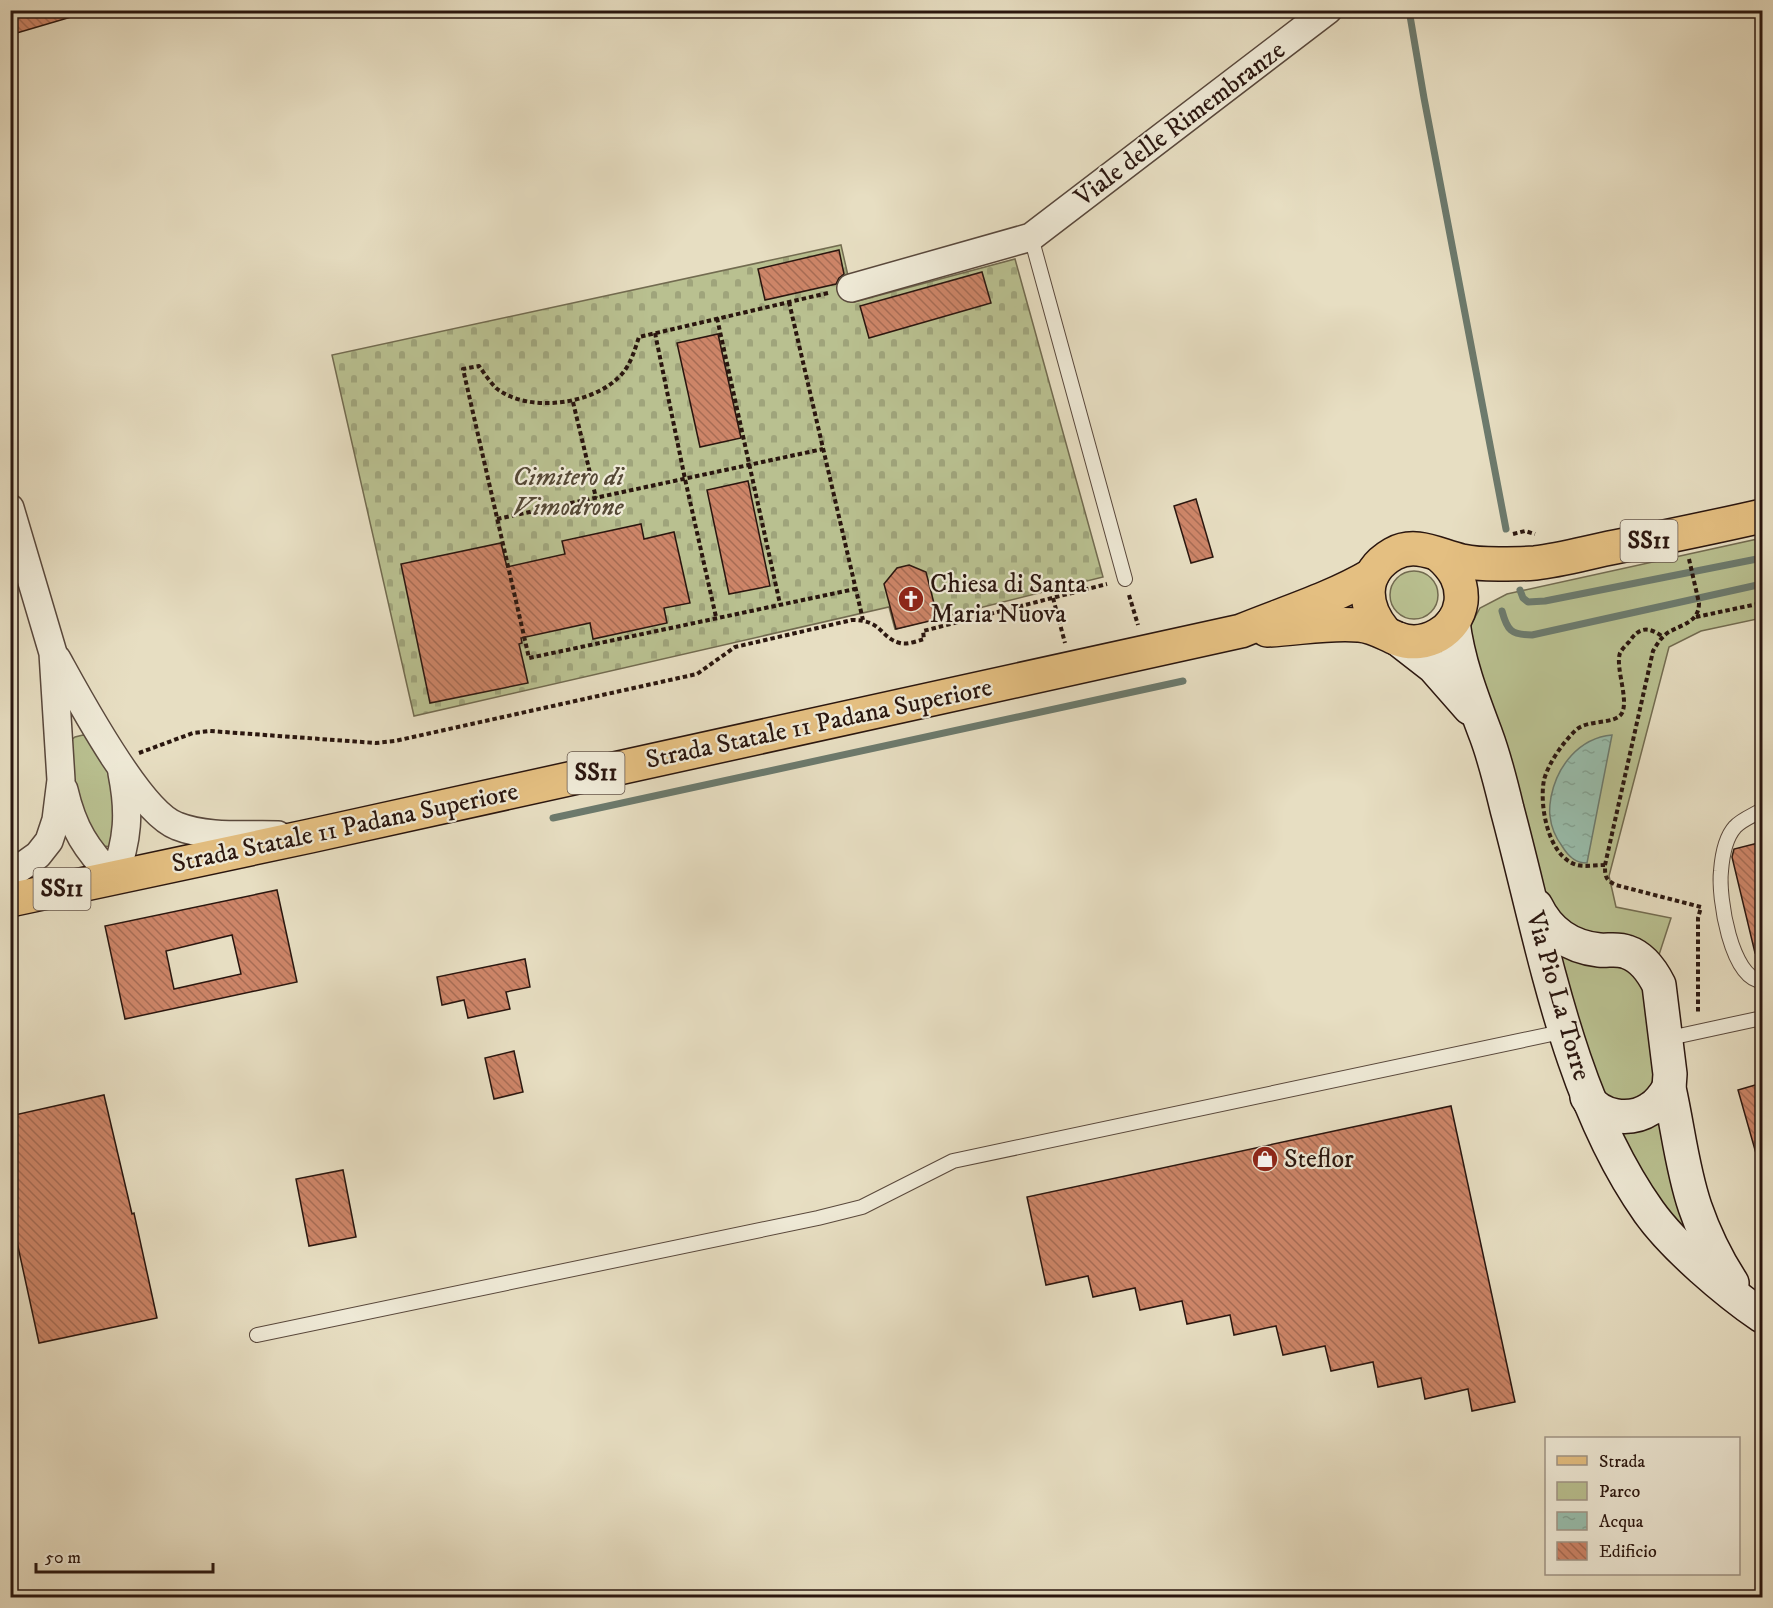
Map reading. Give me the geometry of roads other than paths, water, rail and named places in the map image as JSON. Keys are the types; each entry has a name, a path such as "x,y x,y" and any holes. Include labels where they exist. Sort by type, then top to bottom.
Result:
{"main road":[{"name":"Strada Statale 11 Padana Superiore","path":"10,900 1241,631 1332,596 1372,575 1381,562 1394,553 1409,549 1424,549 1465,562 1535,563 1762,516"},
{"path":"1439,555 1450,565 1458,578 1462,593 1457,615"},
{"name":"Strada Statale 11 Padana Superiore","path":"1241,631 1360,625 1413,642 1429,640 1442,633 1470,599 1496,582 1535,563"},
{"path":"1372,575 1368,590 1369,605 1374,620 1391,635"}],"street":[{"name":"Viale delle Rimembranze","path":"851,288 1031,237 1328,10"},
{"path":"10,508 53,653 61,780 56,820 49,841 33,859 10,875"},
{"name":"Via Pio La Torre","path":"1457,615 1459,658 1493,755 1530,894 1535,922 1587,1097 1608,1144 1651,1214 1669,1236 1754,1311"},
{"name":"Via Pio La Torre","path":"1391,635 1434,667 1479,718"},
{"path":"53,653 118,762 150,806 161,817 178,827 219,833 310,836"},
{"path":"59,743 68,735 78,731 85,730 101,735"},
{"path":"61,780 80,838 95,859 114,878 124,848 128,820 126,797 118,762"},
{"name":"Via Pio La Torre","path":"1530,894 1543,920 1554,931 1570,942 1595,950 1626,951 1645,964 1659,985 1670,1074 1669,1088 1695,1208 1725,1272 1754,1311"},
{"name":"Via Pio La Torre","path":"1587,1097 1591,1104 1607,1113 1628,1117 1650,1109 1660,1101 1669,1088"}],"lane":[{"path":"1031,237 1125,579"},
{"path":"1762,810 1735,827 1724,849 1720,874 1724,913 1735,955 1750,976 1762,981"},
{"path":"1665,1039 1762,1018"},
{"path":"257,1335 818,1218 862,1207 953,1161 1566,1031"}],"water":[{"path":"1612,735 1587,863 1579,862 1567,853 1554,832 1550,814 1551,797 1558,775 1571,756 1589,742"}],"waterway":[{"path":"1409,10 1506,529"},
{"path":"1520,590 1523,598 1528,602 1545,601 1762,558"},
{"path":"1502,611 1511,630 1519,634 1532,635 1762,584"},
{"path":"553,818 1183,681"}],"place":[{"name":"Chiesa di Santa Maria Nuova","path":"911,599"},
{"name":"Steflor","path":"1265,1159"}],"park label":[{"name":"Cimitero di Vimodrone","path":"568,492"}]}
